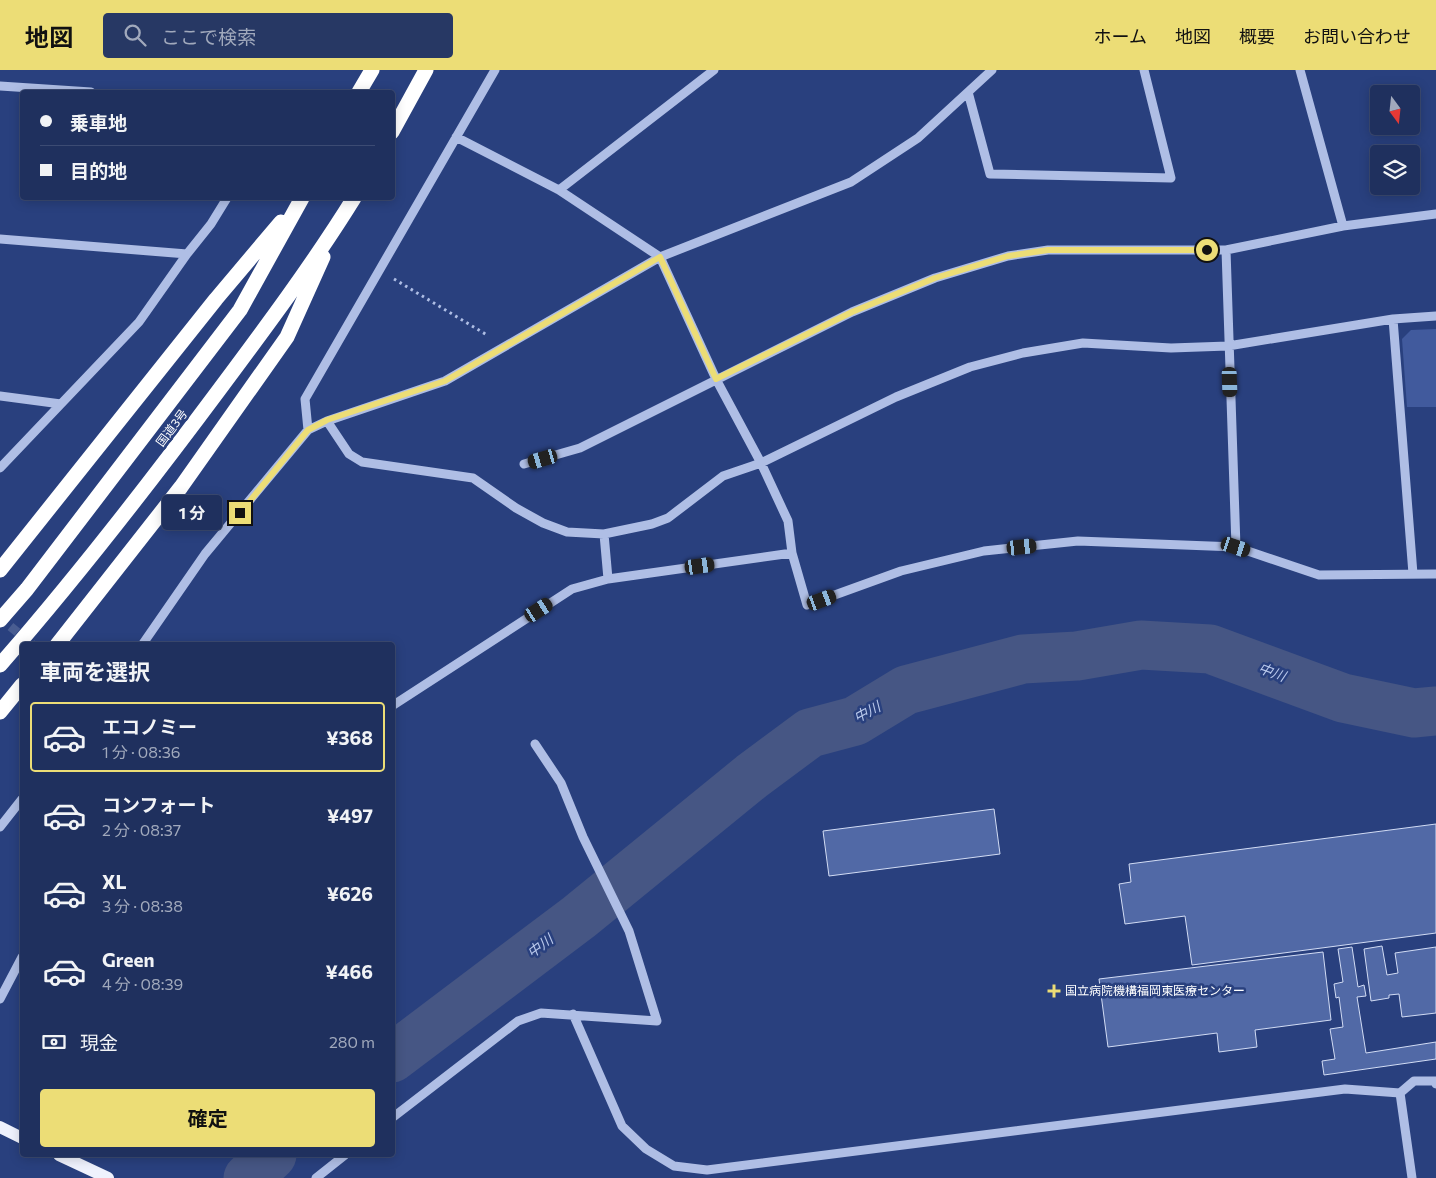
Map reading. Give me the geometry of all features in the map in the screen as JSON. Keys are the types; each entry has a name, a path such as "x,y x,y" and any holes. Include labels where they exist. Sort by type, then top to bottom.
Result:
{"highway":[{"path":"361,90 372,70"},
{"path":"395,127 426,70"},
{"path":"0,570 216,299 300,200"},
{"name":"国道3号","path":"0,620 28,589 240,310 301,200"},
{"name":"国道3号","path":"20,642 48,610 164,463 265,328 353,200"},
{"path":"59,642 181,487 287,337 338,224"},
{"name":"国道3号","path":"0,665 20,642"},
{"path":"0,711 20,688"}],"main road":[{"path":"0,1127 20,1137"},
{"path":"63,1157 108,1178"}],"street":[{"path":"308,430 305,399 495,70"},
{"path":"559,190 714,70"},
{"path":"144,642 205,554 308,430 327,420 445,381 660,257 851,182 918,138 992,70"},
{"path":"968,92 990,174 1172,178 1144,70"},
{"path":"1300,70 1343,226"},
{"path":"0,86 61,90"},
{"path":"456,137 559,190 660,257 716,379 761,463 788,521 792,553 806,605 901,571 984,551 1078,541 1236,547 1319,575 1436,574"},
{"path":"0,468 139,322 187,254 211,224 226,200"},
{"path":"524,464 580,448 852,312 935,278 1008,256 1048,250 1226,250 1343,226 1436,214"},
{"path":"0,239 187,254"},
{"path":"1226,250 1236,547"},
{"path":"327,420 349,454 362,462 473,478 516,508 543,523 567,532 604,534 652,524 668,518 723,476 761,463 896,397 970,367 1023,353 1083,343 1171,348 1228,346 1393,319 1436,316"},
{"path":"1393,319 1413,574"},
{"path":"0,396 61,404"},
{"path":"604,534 608,580"},
{"path":"395,704 572,589 608,580 792,553"},
{"path":"395,1116 518,1020 541,1013 657,1021 630,931 583,837 562,783 535,744"},
{"path":"0,827 20,802"},
{"path":"0,999 20,961"},
{"path":"573,1014 622,1126 646,1149 674,1166 706,1170 1345,1089 1400,1093 1414,1081 1435,1081 1436,1084"},
{"path":"1400,1093 1412,1178"},
{"path":"316,1178 342,1157"}],"path":[{"path":"380,271 505,346"}],"shaded area":[{"path":"1436,329 1436,407 1407,407 1402,339 1411,330"}],"building":[{"path":"994,809 1000,854 829,876 823,831"},
{"path":"1436,824 1436,933 1192,965 1185,916 1125,924 1119,884 1131,882 1129,864"},
{"path":"1382,946 1387,975 1398,973 1395,953 1436,947 1436,1013 1402,1017 1399,994 1371,1001 1364,949"},
{"path":"1352,947 1358,987 1364,985 1366,996 1357,997 1366,1053 1436,1042 1436,1059 1324,1075 1322,1061 1335,1059 1330,1029 1343,1027 1339,997 1336,998 1334,984 1343,982 1338,949"},
{"path":"1323,952 1331,1020 1255,1030 1257,1047 1219,1052 1217,1033 1108,1047 1099,979"}],"waterway":[{"name":"中川","path":"395,1056 579,917 752,776 810,733 855,721 906,690 1023,659 1077,656 1141,645 1210,649 1343,698 1414,713 1436,711"},
{"name":"中川","path":"248,1178 270,1157"}],"tunnel":[{"path":"0,618 29,642"}],"place":[{"name":"国立病院機構福岡東医療センター","path":"1054,991"}],"route":[{"path":"240,513 308,430 327,420 414,393 445,381 660,257 716,379 852,312 935,278 1008,256 1048,250 1207,250"}]}
